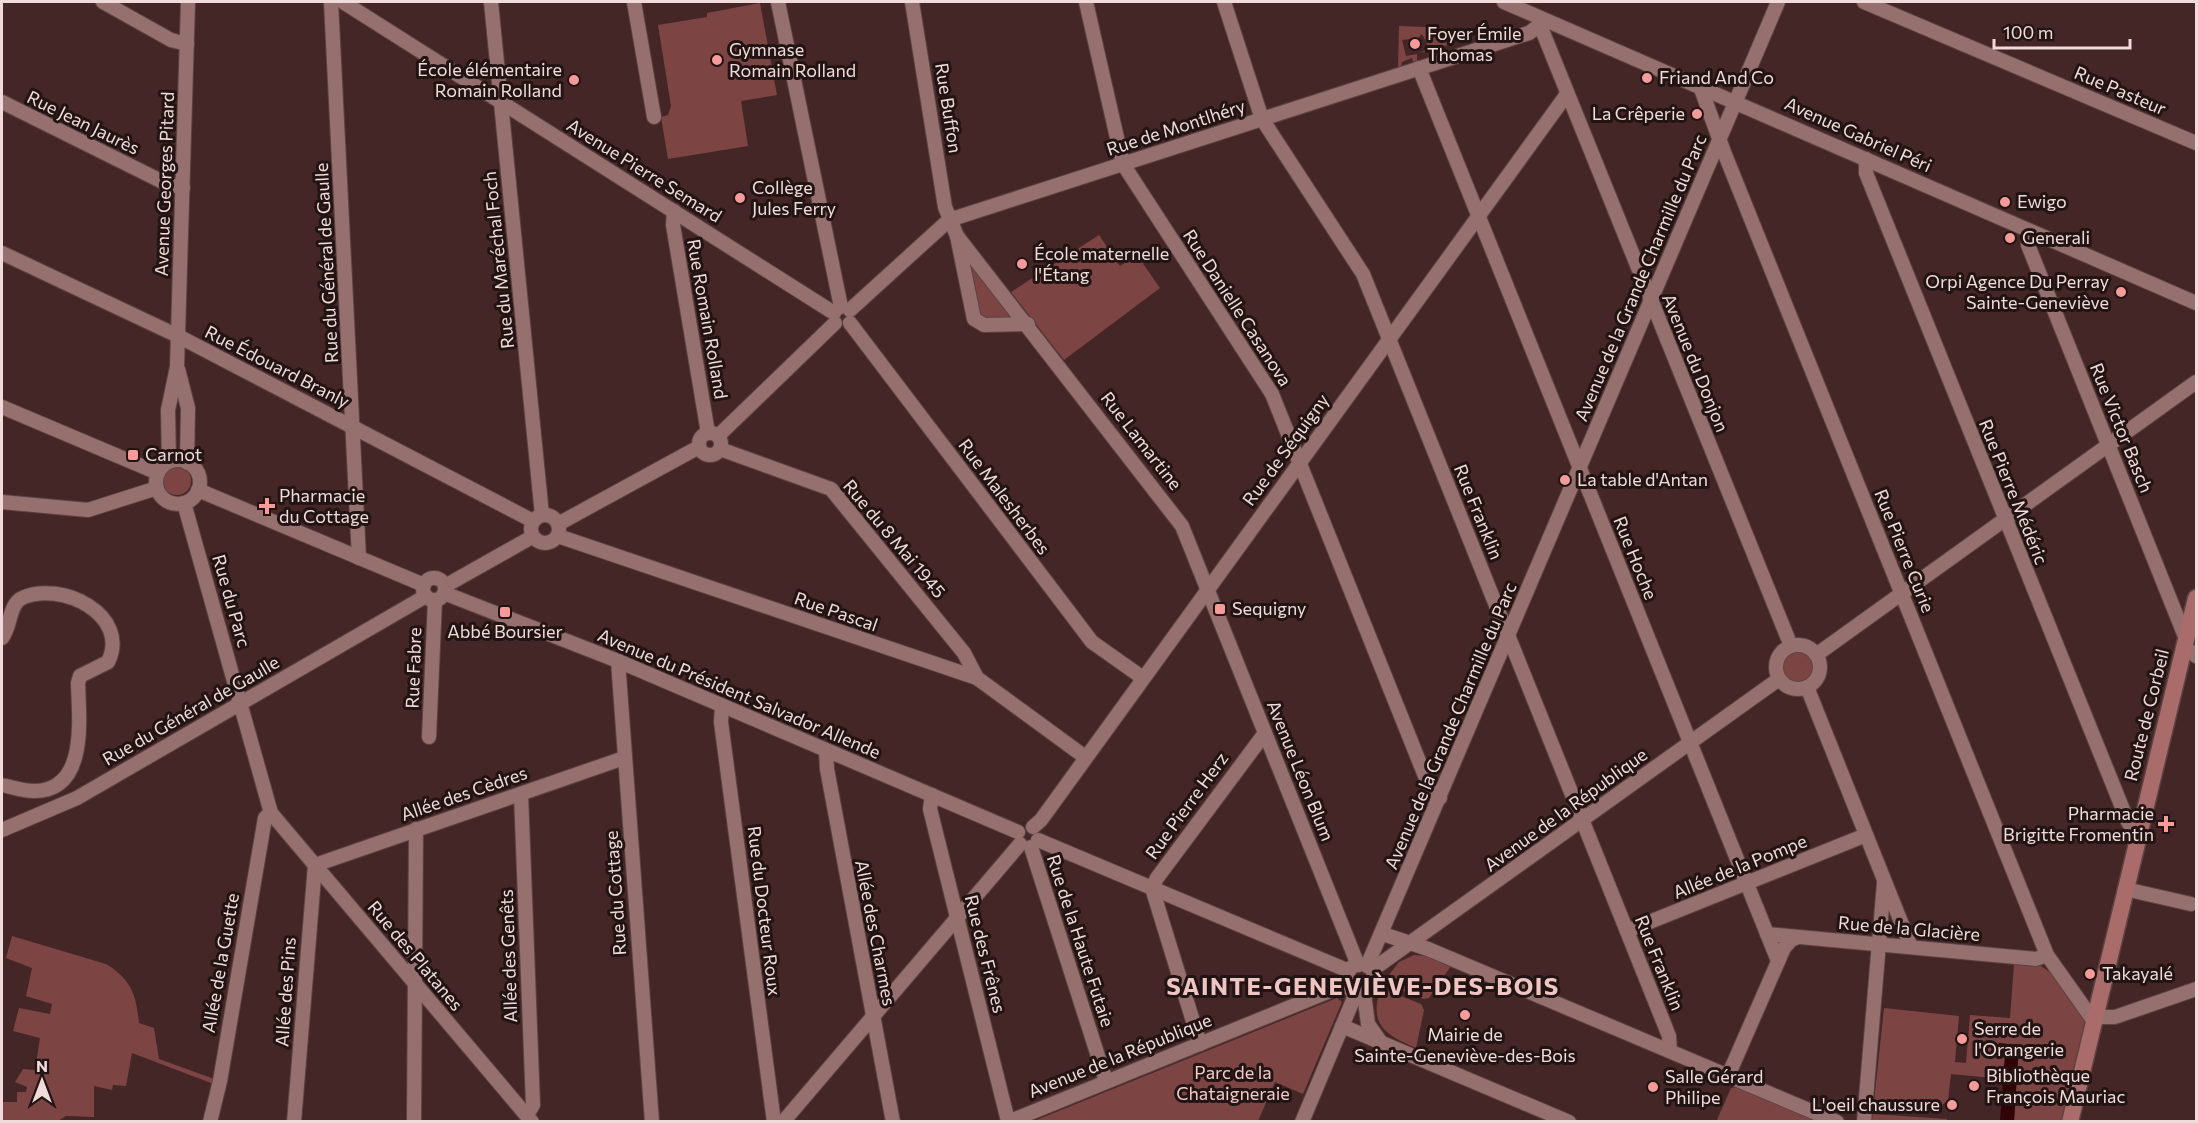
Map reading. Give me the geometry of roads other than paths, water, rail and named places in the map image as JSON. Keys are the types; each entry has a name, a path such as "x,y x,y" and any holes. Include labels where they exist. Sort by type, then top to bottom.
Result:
{"main road":[{"name":"Route de Corbeil","path":"2129,890 2140,861 2192,643 2196,598"},
{"name":"Route de Corbeil","path":"2070,1122 2129,890 2138,835 2192,643"},
{"path":"2138,835 2140,861"},
{"name":"Route de Corbeil","path":"2077,1122 2093,1061 2097,1019"}],"street":[{"path":"103,2 171,40 187,44"},
{"name":"Avenue Georges Pitard","path":"170,462 168,410 177,367 188,2"},
{"name":"Rue du Général de Gaulle","path":"331,2 359,558"},
{"name":"Avenue Pierre Semard","path":"343,2 842,315"},
{"name":"Rue du Maréchal Foch","path":"491,2 537,518"},
{"path":"634,2 654,117"},
{"path":"778,2 842,315"},
{"name":"Rue Buffon","path":"912,2 949,220"},
{"name":"Rue Danielle Casanova","path":"1086,2 1123,164 1272,394 1427,781 1433,794 1440,798"},
{"name":"Rue Franklin","path":"1224,2 1262,119 1358,265 1669,1036 1670,1052"},
{"name":"Avenue Gabriel Péri","path":"1504,2 1542,22 1736,101 2196,303"},
{"name":"Avenue de la Grande Charmille du Parc","path":"1302,1122 1342,1026 1359,978 1383,934 1778,2"},
{"name":"Rue Pasteur","path":"1864,2 2196,143"},
{"name":"Rue de Montlhéry","path":"699,447 702,436 716,439 842,315 949,220 1529,33 1542,22"},
{"name":"Avenue du Donjon","path":"1542,22 1567,94 1791,646"},
{"name":"Rue Hoche","path":"1419,68 1778,961"},
{"name":"Rue Pierre Curie","path":"1700,86 1720,135 1724,152 2048,956 2097,1019"},
{"name":"Rue de Séquigny","path":"783,1122 1028,838 1567,94"},
{"name":"Rue Jean Jaurès","path":"2,102 167,184 183,188"},
{"name":"Rue Pierre Médéric","path":"1866,159 1866,173 2005,519 2128,822 2138,835"},
{"name":"Rue Romain Rolland","path":"674,211 673,225 716,439"},
{"name":"Rue Lamartine","path":"949,220 957,236 1175,515 1208,590"},
{"name":"Rue Victor Basch","path":"2028,230 2028,245 2192,643"},
{"name":"Rue Lamartine","path":"957,236 974,319 984,325 1028,324"},
{"name":"Rue Édouard Branly","path":"2,253 178,336 537,518"},
{"name":"Rue Malesherbes","path":"842,315 1092,642 1143,678"},
{"name":"Avenue Georges Pitard","path":"177,367 188,408 188,463"},
{"path":"1816,655 2196,382"},
{"path":"2,407 158,473"},
{"name":"Rue du 8 Mai 1945","path":"699,447 709,455 716,439 831,489 964,653 977,678"},
{"path":"558,530 552,516 537,518 530,526 532,537 542,543 548,543 558,530 699,447"},
{"path":"170,462 188,463 197,471 198,490 193,498 184,503 171,503 160,495 157,488 158,473 170,462"},
{"path":"2,502 88,510 157,488"},
{"name":"Avenue du Président Salvador Allende","path":"198,490 435,592 618,661 1359,978"},
{"name":"Rue du Parc","path":"184,503 272,813"},
{"name":"Rue Pascal","path":"558,530 977,678 1085,757"},
{"path":"435,592 532,537"},
{"name":"Avenue Léon Blum","path":"1208,590 1359,978 1370,1030 1382,1043"},
{"name":"Rue du Général de Gaulle","path":"2,830 77,798 435,592"},
{"name":"Rue Fabre","path":"429,737 435,592"},
{"path":"2,638 7,631 15,604 21,598 34,595 67,596 80,600 101,614 112,644 108,662 81,676 78,683 76,758 71,770 49,788 33,791 2,785"},
{"path":"1791,646 1805,646 1816,655 1819,673 1807,687 1795,689 1779,679 1777,660 1791,646"},
{"name":"Rue du Cottage","path":"618,661 652,1122"},
{"name":"Avenue de la République","path":"1008,1121 1359,978 1779,679"},
{"path":"1807,687 1911,947"},
{"name":"Rue du Docteur Roux","path":"722,706 721,722 774,1122"},
{"name":"Rue Pierre Herz","path":"1200,1044 1152,888 1198,820 1265,734"},
{"name":"Allée des Charmes","path":"826,750 827,769 893,1122"},
{"name":"Allée des Cèdres","path":"315,865 624,758"},
{"path":"49,788 57,806"},
{"name":"Allée des Genêts","path":"521,794 533,1105 530,1118"},
{"name":"Rue des Frênes","path":"932,795 930,809 1008,1121"},
{"name":"Rue des Platanes","path":"272,813 530,1118"},
{"name":"Allée de la Guette","path":"210,1122 220,1081 265,818 272,813"},
{"path":"414,1122 416,829"},
{"name":"Allée de la Pompe","path":"1627,931 1866,835"},
{"name":"Rue de la Haute Futaie","path":"1028,838 1106,1081"},
{"name":"Allée des Pins","path":"294,1122 315,865"},
{"path":"1864,1122 1884,881"},
{"path":"2129,890 2191,904"},
{"path":"1383,934 1411,943 1837,1122"},
{"name":"Rue de la Glacière","path":"1767,934 2036,958 2048,956"},
{"path":"1728,1076 1787,943 1798,938"},
{"path":"2097,1019 2115,1017 2196,989"},
{"path":"1342,1026 1569,1122"}],"place":[{"name":"Foyer Émile Thomas","path":"1415,44"},
{"name":"Gymnase Romain Rolland","path":"717,60"},
{"name":"Friand And Co","path":"1647,78"},
{"name":"École élémentaire Romain Rolland","path":"574,80"},
{"name":"La Crêperie","path":"1697,114"},
{"name":"Collège Jules Ferry","path":"740,198"},
{"name":"Ewigo","path":"2005,202"},
{"name":"Generali","path":"2010,238"},
{"name":"École maternelle l'Étang","path":"1022,264"},
{"name":"Orpi Agence Du Perray Sainte-Geneviève","path":"2121,292"},
{"name":"Carnot","path":"133,455"},
{"name":"La table d'Antan","path":"1565,480"},
{"name":"Pharmacie du Cottage","path":"267,506"},
{"name":"Sequigny","path":"1220,609"},
{"name":"Abbé Boursier","path":"505,612"},
{"name":"Pharmacie Brigitte Fromentin","path":"2166,824"},
{"name":"Takayalé","path":"2090,974"},
{"name":"Mairie de Sainte-Geneviève-des-Bois","path":"1465,1015"},
{"name":"Serre de l'Orangerie","path":"1962,1039"},
{"name":"Bibliothèque François Mauriac","path":"1974,1086"},
{"name":"Salle Gérard Philipe","path":"1653,1087"},
{"name":"L'oeil chaussure","path":"1952,1105"}],"district":[{"name":"SAINTE-GENEVIÈVE-DES-BOIS","path":"1363,987"}],"park label":[{"name":"Parc de la Chataigneraie","path":"1233,1083"}]}
